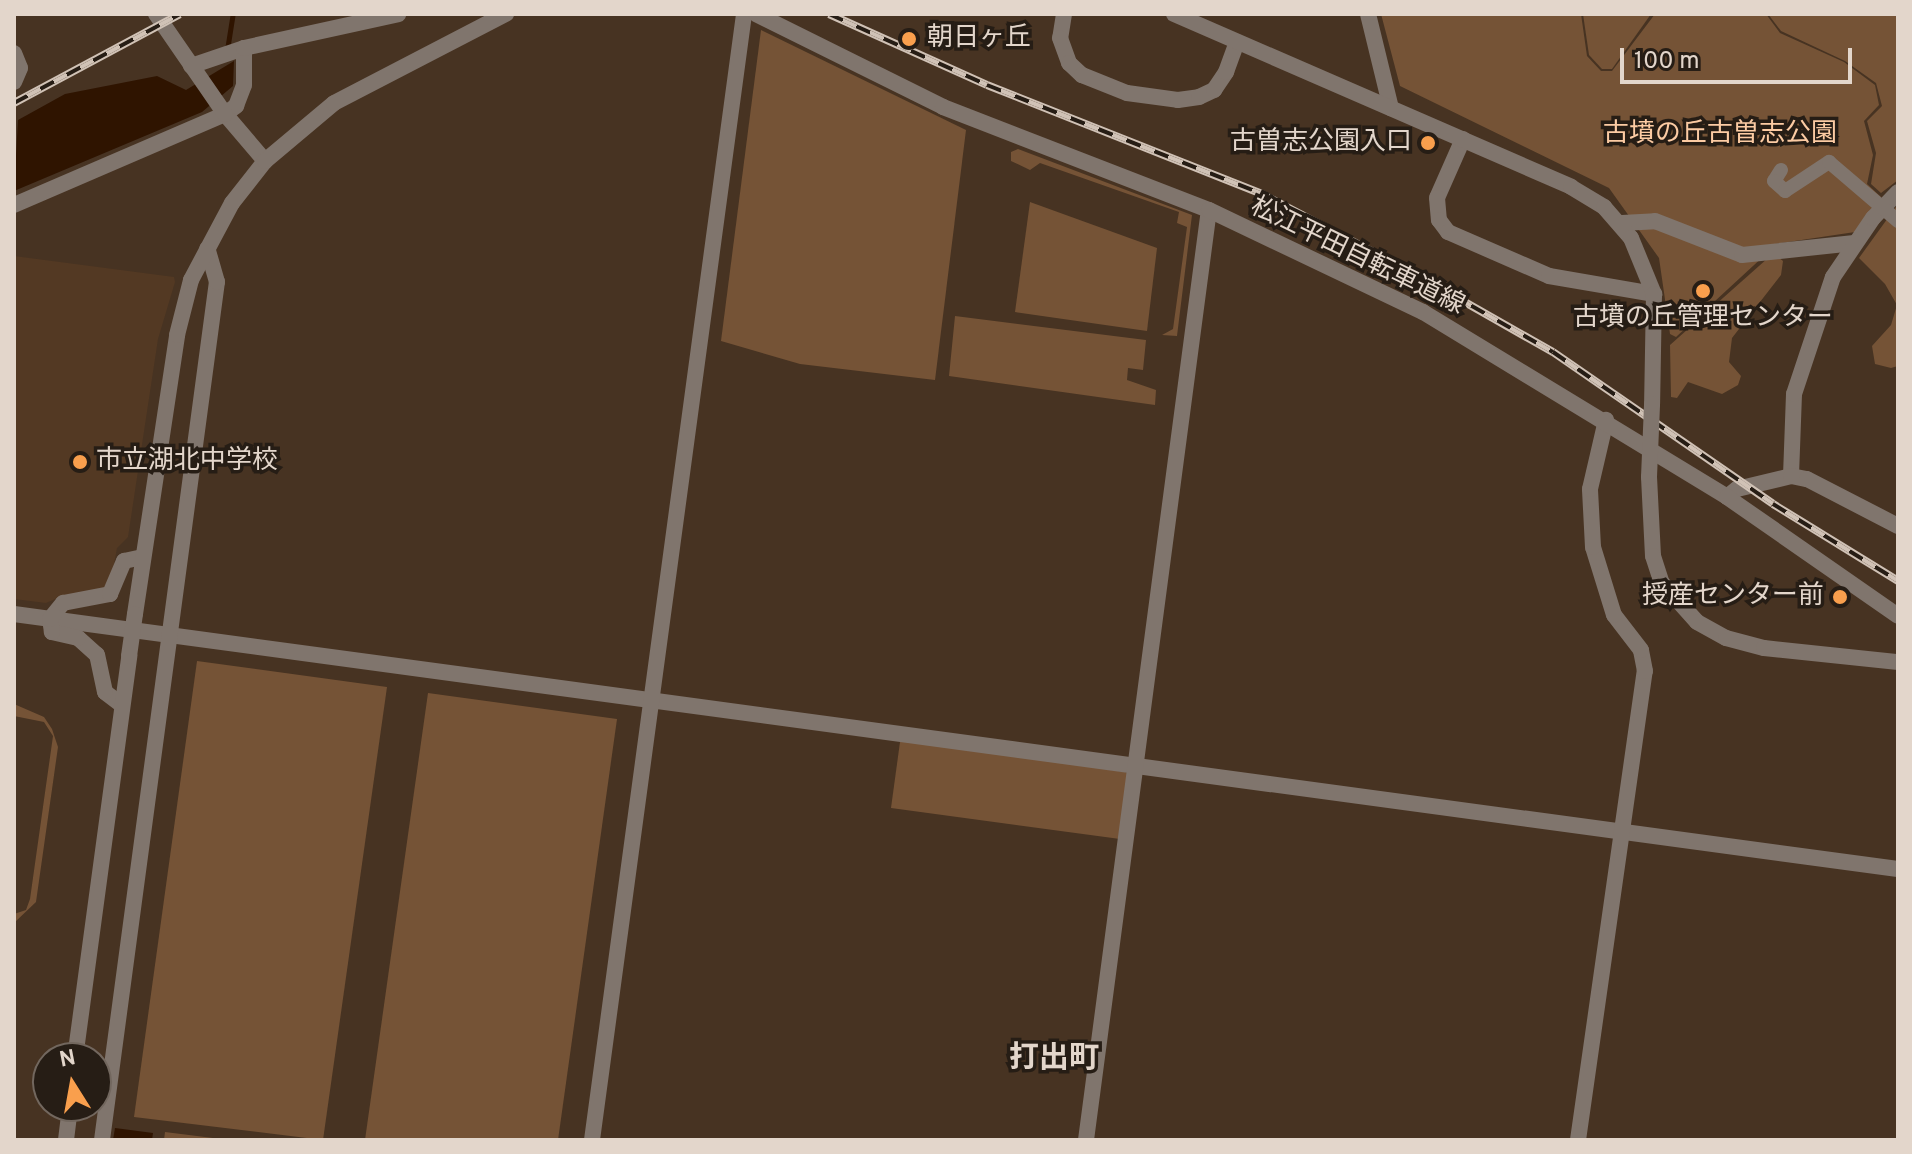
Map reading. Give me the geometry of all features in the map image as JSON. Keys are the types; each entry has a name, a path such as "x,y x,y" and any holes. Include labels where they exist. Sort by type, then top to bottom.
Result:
{"street":[{"path":"156,14 221,109 265,161"},
{"path":"196,73 234,50 343,21 398,14"},
{"path":"77,1042 143,557 177,335 191,280 232,203 265,161 334,103 506,14"},
{"path":"592,1140 744,14"},
{"name":"松江平田自転車道線","path":"756,14 943,107 1209,210 1423,312 1606,420 1727,497 1898,616"},
{"path":"1064,14 1060,38 1069,63 1082,75 1127,93 1178,100 1199,97 1214,90 1226,72 1237,42"},
{"path":"1174,14 1571,187 1622,223 1654,294 1649,477 1653,556 1662,583 1697,622 1726,638 1764,648 1898,662"},
{"path":"1368,14 1391,108"},
{"path":"14,205 221,109 236,106 244,85 234,50"},
{"path":"14,53 20,68 14,82"},
{"path":"1463,139 1437,198 1439,220 1448,232 1549,276 1654,294"},
{"path":"1781,170 1774,181 1785,191 1829,162 1898,221"},
{"path":"1791,476 1794,394 1833,277 1854,243 1898,192"},
{"path":"1086,1140 1209,210"},
{"path":"1622,223 1655,221 1742,255 1854,243"},
{"path":"102,1140 217,282 207,248"},
{"path":"1578,1140 1645,671 1641,650 1614,615 1593,547 1590,489 1606,420"},
{"path":"1727,497 1737,489 1791,476 1807,479 1898,526"},
{"path":"122,705 105,692 97,655 78,638 52,632 50,619 63,603 110,594 124,561 143,557"},
{"path":"14,614 1898,869"}],"shaded area":[{"path":"234,61 233,86 202,112 14,191 18,120 65,94 157,76 186,90"},
{"path":"14,256 174,277 158,339 128,537 117,548 112,575 100,594 60,597 46,603 14,599"},
{"path":"115,1128 153,1133 152,1140 113,1140"}],"green space":[{"name":"古墳の丘古曽志公園","path":"1381,14 1581,14 1587,56 1601,71 1612,71 1655,14 1766,14 1780,33 1844,62 1875,85 1879,105 1864,121 1873,155 1867,184 1881,197 1855,232 1768,245 1766,254 1676,337 1670,334 1659,258 1609,188 1400,86"},
{"path":"1583,14 1651,14 1612,69 1602,69 1589,55"},
{"path":"1768,14 1898,14 1898,180 1881,193 1871,184 1876,153 1867,121 1882,106 1876,83 1845,61 1781,31"},
{"path":"761,30 966,130 935,380 800,364 721,341"},
{"path":"1018,149 1192,215 1177,336 1162,335 1173,329 1187,227 1177,223 1179,212 1040,163 1030,170 1011,161 1011,152"},
{"path":"1030,202 1157,248 1147,331 1015,312"},
{"path":"1898,204 1898,366 1891,368 1875,364 1872,346 1891,325 1897,305 1885,284 1859,258"},
{"path":"1778,257 1783,261 1781,275 1732,338 1729,362 1741,376 1738,385 1722,394 1688,382 1677,398 1671,397 1670,345 1768,258"},
{"path":"955,316 1146,340 1143,370 1128,368 1127,380 1156,390 1155,405 949,376"},
{"path":"197,661 387,687 323,1140 134,1117"},
{"path":"428,693 617,719 558,1140 365,1140"},
{"path":"14,704 44,717 52,729 58,747 36,902 14,923 14,914 26,910 30,899 53,736 44,722 14,716"},
{"path":"908,740 1125,772 1129,774 1120,839 891,808 900,742"},
{"path":"165,1132 229,1140 164,1140"}],"waterway":[{"path":"227,50 233,14"}],"railway":[{"path":"14,103 180,14"},
{"path":"829,14 987,85 1262,194 1419,276 1553,352 1773,504 1898,581"}],"place":[{"name":"朝日ヶ丘","path":"909,39"},
{"name":"古曽志公園入口","path":"1428,143"},
{"name":"古墳の丘管理センター","path":"1703,291"},
{"name":"市立湖北中学校","path":"80,462"},
{"name":"授産センター前","path":"1840,597"}],"district":[{"name":"打出町","path":"1054,1060"}]}
